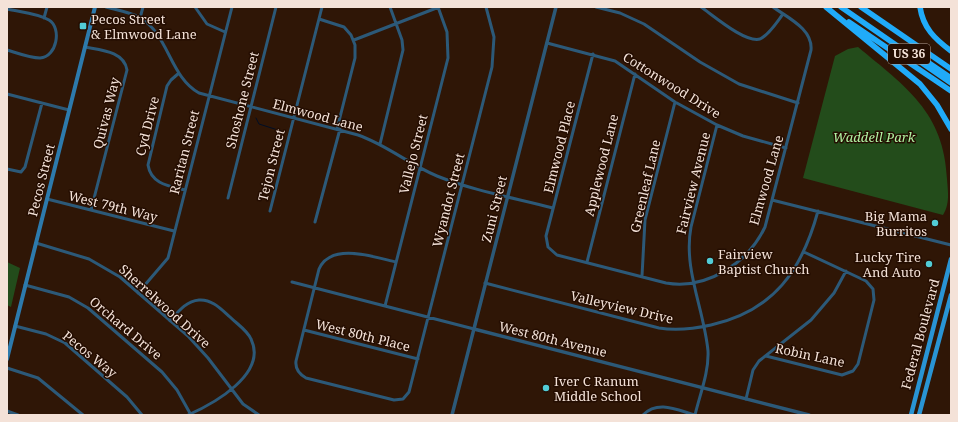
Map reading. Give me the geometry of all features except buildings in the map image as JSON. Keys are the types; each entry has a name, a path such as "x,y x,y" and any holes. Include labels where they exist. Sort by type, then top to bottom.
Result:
{"highway":[{"path":"826,7 951,91"},
{"path":"826,7 920,84 937,104 951,129"},
{"name":"US 36","path":"841,7 951,83"},
{"path":"861,7 951,69"},
{"name":"US 36","path":"867,7 951,64"},
{"path":"920,7 923,21 928,30 951,51"},
{"path":"867,25 951,78"}],"main road":[{"name":"Pecos Street","path":"7,359 8,350 95,7"},
{"name":"Federal Boulevard","path":"911,415 951,259"},
{"name":"Federal Boulevard","path":"919,415 951,295"}],"street":[{"path":"44,18 47,7"},
{"name":"Elmwood Lane","path":"106,7 140,18 156,31 179,73 191,88 209,96 338,129 380,144 420,169 444,179 553,208"},
{"path":"140,18 143,7"},
{"path":"195,7 207,24 225,32"},
{"name":"Raritan Street","path":"138,293 165,262 232,7"},
{"name":"Shoshone Street","path":"228,198 276,7"},
{"name":"Tejon Street","path":"270,211 322,7"},
{"path":"380,144 403,50 402,40 390,7"},
{"path":"354,40 439,7"},
{"name":"Vallejo Street","path":"385,306 449,52 447,32 439,7"},
{"name":"Wyandot Street","path":"304,330 296,361 298,372 306,378 391,400 400,400 406,397 410,390 429,317 492,66 494,38 486,7"},
{"name":"Zuni Street","path":"452,415 556,7"},
{"path":"596,7 620,13 644,24 729,79 762,93 798,103"},
{"path":"701,7 743,36 752,39 764,36 783,14"},
{"name":"Elmwood Lane","path":"547,244 551,251 557,255 673,284 693,281 722,272 747,254 761,236 772,200 798,103 811,44 805,32 773,7"},
{"path":"7,9 44,18 52,22 57,31 53,48 48,54 40,58 7,50"},
{"path":"315,222 355,58 354,40 344,27 319,19"},
{"name":"Cottonwood Drive","path":"547,43 615,61 675,102 717,126 743,136 786,148"},
{"name":"Quivas Way","path":"85,47 118,56 125,63 127,70 91,210"},
{"name":"Elmwood Place","path":"547,244 546,236 593,54"},
{"name":"Cyd Drive","path":"179,73 167,86 148,165 150,172 157,181 185,190"},
{"name":"Applewood Lane","path":"587,262 635,74"},
{"path":"7,94 69,110"},
{"name":"Greenleaf Lane","path":"642,276 645,220 675,102"},
{"path":"7,169 21,172 25,167 42,103"},
{"name":"Fairview Avenue","path":"696,415 708,356 689,255 690,233 717,126"},
{"name":"West 79th Way","path":"47,199 174,231"},
{"path":"772,200 951,245"},
{"name":"Valleyview Drive","path":"485,283 659,328 684,330 703,327 732,319 760,304 784,282 804,252 818,211"},
{"name":"Sherrelwood Drive","path":"36,243 65,250 93,261 116,274 199,348 243,404 259,415"},
{"name":"Robin Lane","path":"766,356 842,375 848,374 855,370 858,364 875,293 869,283 804,252"},
{"path":"304,330 321,265 332,256 360,253 396,262"},
{"path":"746,399 754,368 766,356 791,338 811,320 834,293 846,271"},
{"name":"West 80th Avenue","path":"292,282 809,415"},
{"name":"Orchard Drive","path":"25,285 69,297 88,308 162,372 177,390 190,415"},
{"path":"170,321 189,303 204,300 217,306 246,331 252,340 254,349 250,368 245,377 208,405 190,415"},
{"name":"Pecos Way","path":"15,326 54,337 65,344 127,397 142,415"},
{"name":"West 80th Place","path":"304,330 418,359"},
{"path":"7,368 38,378 83,415"},
{"path":"643,415 646,412 661,406 696,415"},
{"path":"7,411 18,415"}],"green space":[{"name":"Waddell Park","path":"858,47 892,75 919,103 930,118 939,136 944,156 948,198 947,207 943,215 803,178 835,56 848,49"},
{"path":"7,262 20,268 11,307 7,305"}],"waterway":[{"path":"256,118 259,124 281,131"}],"place":[{"name":"Pecos Street & Elmwood Lane","path":"83,26"},
{"name":"Big Mama Burritos","path":"935,223"},
{"name":"Fairview Baptist Church","path":"710,261"},
{"name":"Lucky Tire And Auto","path":"929,264"},
{"name":"Iver C Ranum Middle School","path":"546,388"}]}
